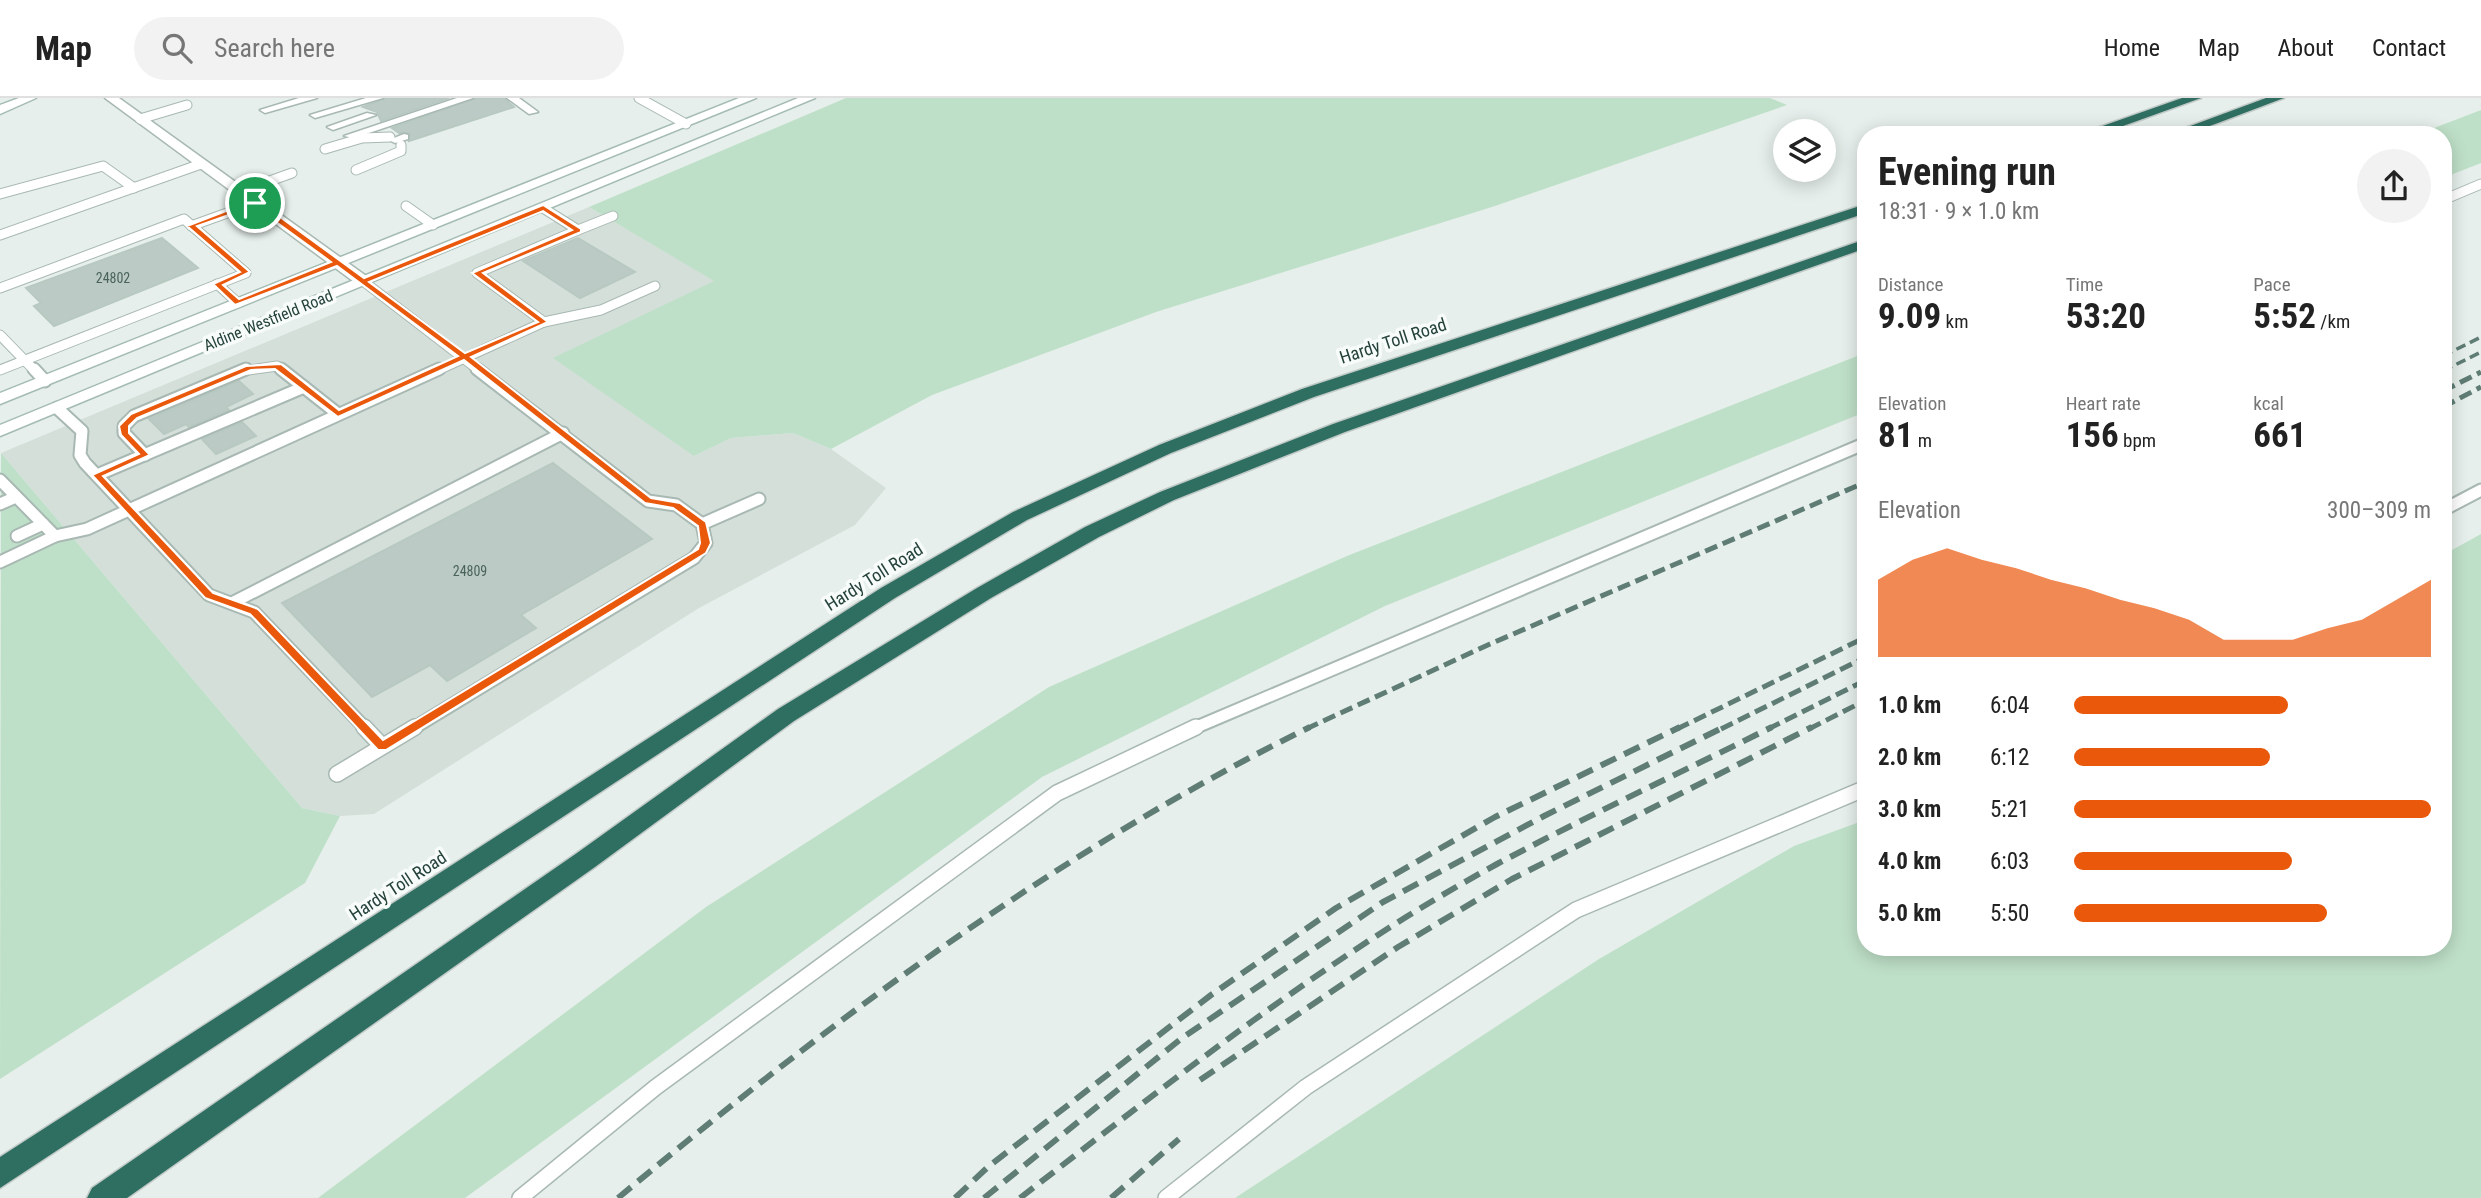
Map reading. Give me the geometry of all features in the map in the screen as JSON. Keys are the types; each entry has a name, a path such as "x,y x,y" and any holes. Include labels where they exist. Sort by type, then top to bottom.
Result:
{"highway":[{"path":"2111,126 2194,98"},
{"path":"2199,126 2278,98"},
{"name":"Hardy Toll Road","path":"0,1174 843,622 1020,516 1165,449 1308,393 1857,211"},
{"path":"102,1198 586,860 786,715 984,593 1092,532 1167,496 1339,428 1857,246"}],"main road":[{"path":"0,103 5,98"},
{"path":"0,110 30,98"},
{"path":"111,98 363,281"},
{"name":"Aldine Westfield Road","path":"0,400 750,98"},
{"name":"Aldine Westfield Road","path":"0,431 809,98"},
{"path":"686,124 713,138"}],"street":[{"path":"265,110 314,98 349,104"},
{"path":"315,115 378,98"},
{"path":"349,136 468,98"},
{"path":"512,98 533,113"},
{"path":"333,127 373,114 379,126"}],"lane":[{"path":"639,98 686,124"},
{"path":"140,120 187,105"},
{"path":"325,149 362,138 397,140 401,151 356,170"},
{"path":"0,235 201,164"},
{"path":"0,194 103,166 134,188"},
{"path":"239,192 292,173"},
{"path":"2452,196 2481,184"},
{"path":"191,226 255,203"},
{"path":"406,206 433,225"},
{"path":"543,208 578,230"},
{"path":"544,322 477,273 613,216"},
{"path":"0,288 184,219 246,272 0,370"},
{"path":"337,774 694,558 706,543 702,524 676,505 648,500 363,281"},
{"path":"217,284 238,303"},
{"path":"0,562 55,536 87,529 544,322 572,320 607,309 654,286"},
{"path":"0,335 44,381"},
{"path":"145,455 124,433 124,426 134,416 250,368 277,366 338,414"},
{"path":"97,475 304,387"},
{"path":"57,408 82,431 80,455 209,596 254,611 382,746"},
{"path":"232,603 563,433"},
{"path":"520,1198 656,1087 1057,793 1232,710 1857,447"},
{"path":"0,480 55,536"},
{"path":"2452,505 2481,489"},
{"path":"0,504 16,497"},
{"path":"702,524 759,499"},
{"path":"17,536 43,524"},
{"path":"1167,1198 1306,1087 1576,911 1857,792"}],"shaded area":[{"path":"589,207 715,281 694,456 731,438 793,433 831,449 886,488 855,525 699,608 374,814 340,816 302,808 1,453"}],"green space":[{"path":"846,98 1770,98 1787,105 1495,206 1156,312 932,395 831,449 793,433 731,438 694,456 553,358 714,281 589,207"},
{"path":"2481,110 2481,163 2452,174 2452,126 2439,126"},
{"path":"1857,356 1857,415 1385,606 1042,777 465,1198 318,1198 706,907 1049,687 1347,556"},
{"path":"1,453 302,808 340,816 305,883 0,1079"},
{"path":"2481,534 2481,1198 1235,1198 1599,959 1794,846 1857,823 1857,956 2452,956 2452,550"}],"building":[{"path":"386,98 449,98 381,121 377,112 363,107"},
{"path":"476,98 504,98 514,107 409,141 410,133 399,133 392,128"},
{"path":"162,238 198,268 54,326 34,306 41,303 26,288"},
{"path":"578,238 635,272 580,298 523,261"},
{"path":"239,381 253,394 226,407 229,410 189,427 186,424 164,434 149,419"},
{"path":"242,422 256,436 216,454 202,439"},
{"path":"553,463 652,539 521,615 536,628 447,681 430,665 372,697 282,603"}],"railway":[{"path":"2452,352 2481,337"},
{"path":"2452,366 2481,352"},
{"path":"2452,386 2481,372"},
{"path":"2452,402 2481,387"},
{"path":"1307,728 1490,644 1857,486"},
{"path":"1677,729 1857,641"},
{"path":"1721,729 1857,661"},
{"path":"1772,727 1857,684"},
{"path":"1809,729 1857,705"},
{"path":"955,1198 989,1166 1211,995 1336,908 1495,817 1680,727"},
{"path":"984,1198 1182,1038 1383,902 1544,816 1724,727"},
{"path":"1020,1198 1311,979 1434,900 1497,864 1772,727"},
{"path":"1768,729 1772,727"},
{"path":"1200,1080 1398,947 1512,879 1812,727"},
{"path":"618,1198 781,1066 950,942 1037,883 1126,828 1217,775 1307,728"},
{"path":"1111,1198 1179,1139"}],"route":[{"path":"255,203 191,226 246,272 217,284 238,303 337,263 464,356 338,414 277,366 250,368 134,416 124,426 124,433 145,455 97,475 209,596 254,611 382,746 702,551 706,543 702,524 676,505 648,500 464,356 544,322 477,273 578,230 543,208 363,281 255,203"}]}
